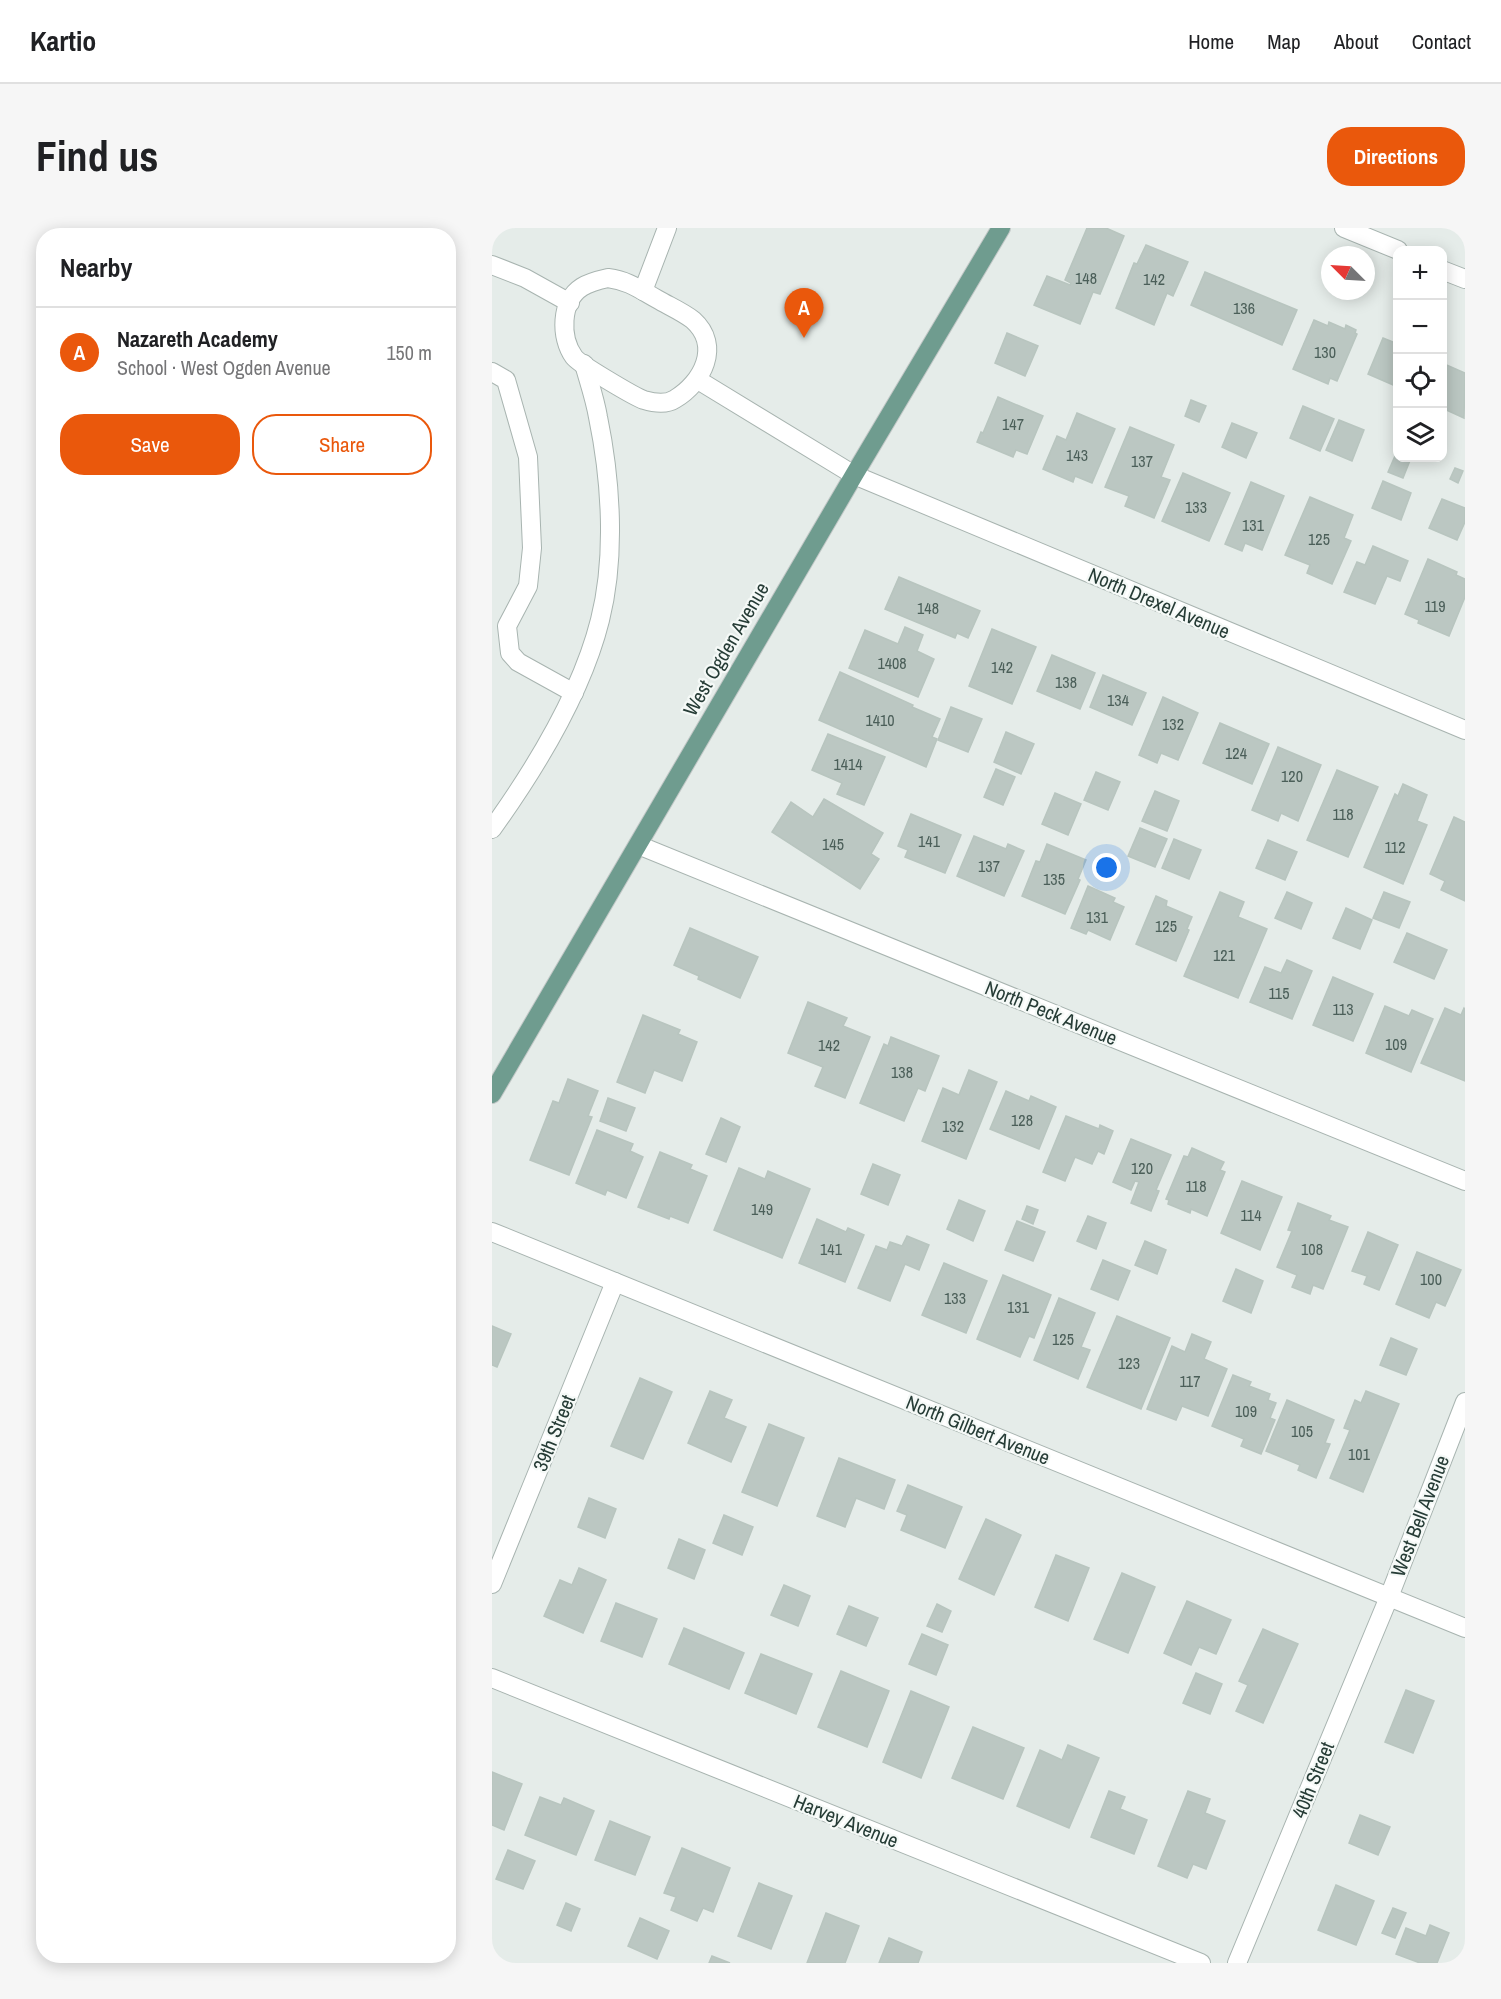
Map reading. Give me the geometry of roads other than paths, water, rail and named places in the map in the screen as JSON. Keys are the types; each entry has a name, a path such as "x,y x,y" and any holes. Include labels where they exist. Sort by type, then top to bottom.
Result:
{"main road":[{"name":"West Ogden Avenue","path":"492,1094 1001,228"}],"street":[{"path":"643,291 667,228"},
{"path":"1344,228 1393,248"},
{"path":"492,265 525,278 570,303"},
{"path":"1447,272 1465,279"},
{"path":"608,278 625,280 643,291 693,320 703,333 707,347 705,364 698,380 670,402 656,403 641,399 576,359 568,347 564,319 570,303 580,288 594,281 608,278"},
{"path":"492,829 533,768 574,693 587,665 601,620 608,583 610,542 608,487 598,417 584,364"},
{"path":"492,372 506,380 528,457 532,548 528,586 507,627 510,653 518,662 574,693"},
{"name":"North Drexel Avenue","path":"698,380 854,475 1465,730"},
{"name":"North Peck Avenue","path":"638,845 1465,1181"},
{"name":"North Gilbert Avenue","path":"492,1232 1465,1628"},
{"name":"39th Street","path":"492,1584 615,1282"},
{"name":"West Bell Avenue","path":"1389,1597 1465,1402"},
{"name":"40th Street","path":"1238,1963 1389,1597"},
{"name":"Harvey Avenue","path":"492,1678 1201,1963"}],"place":[{"name":"Nazareth Academy","path":"804,338"}]}
